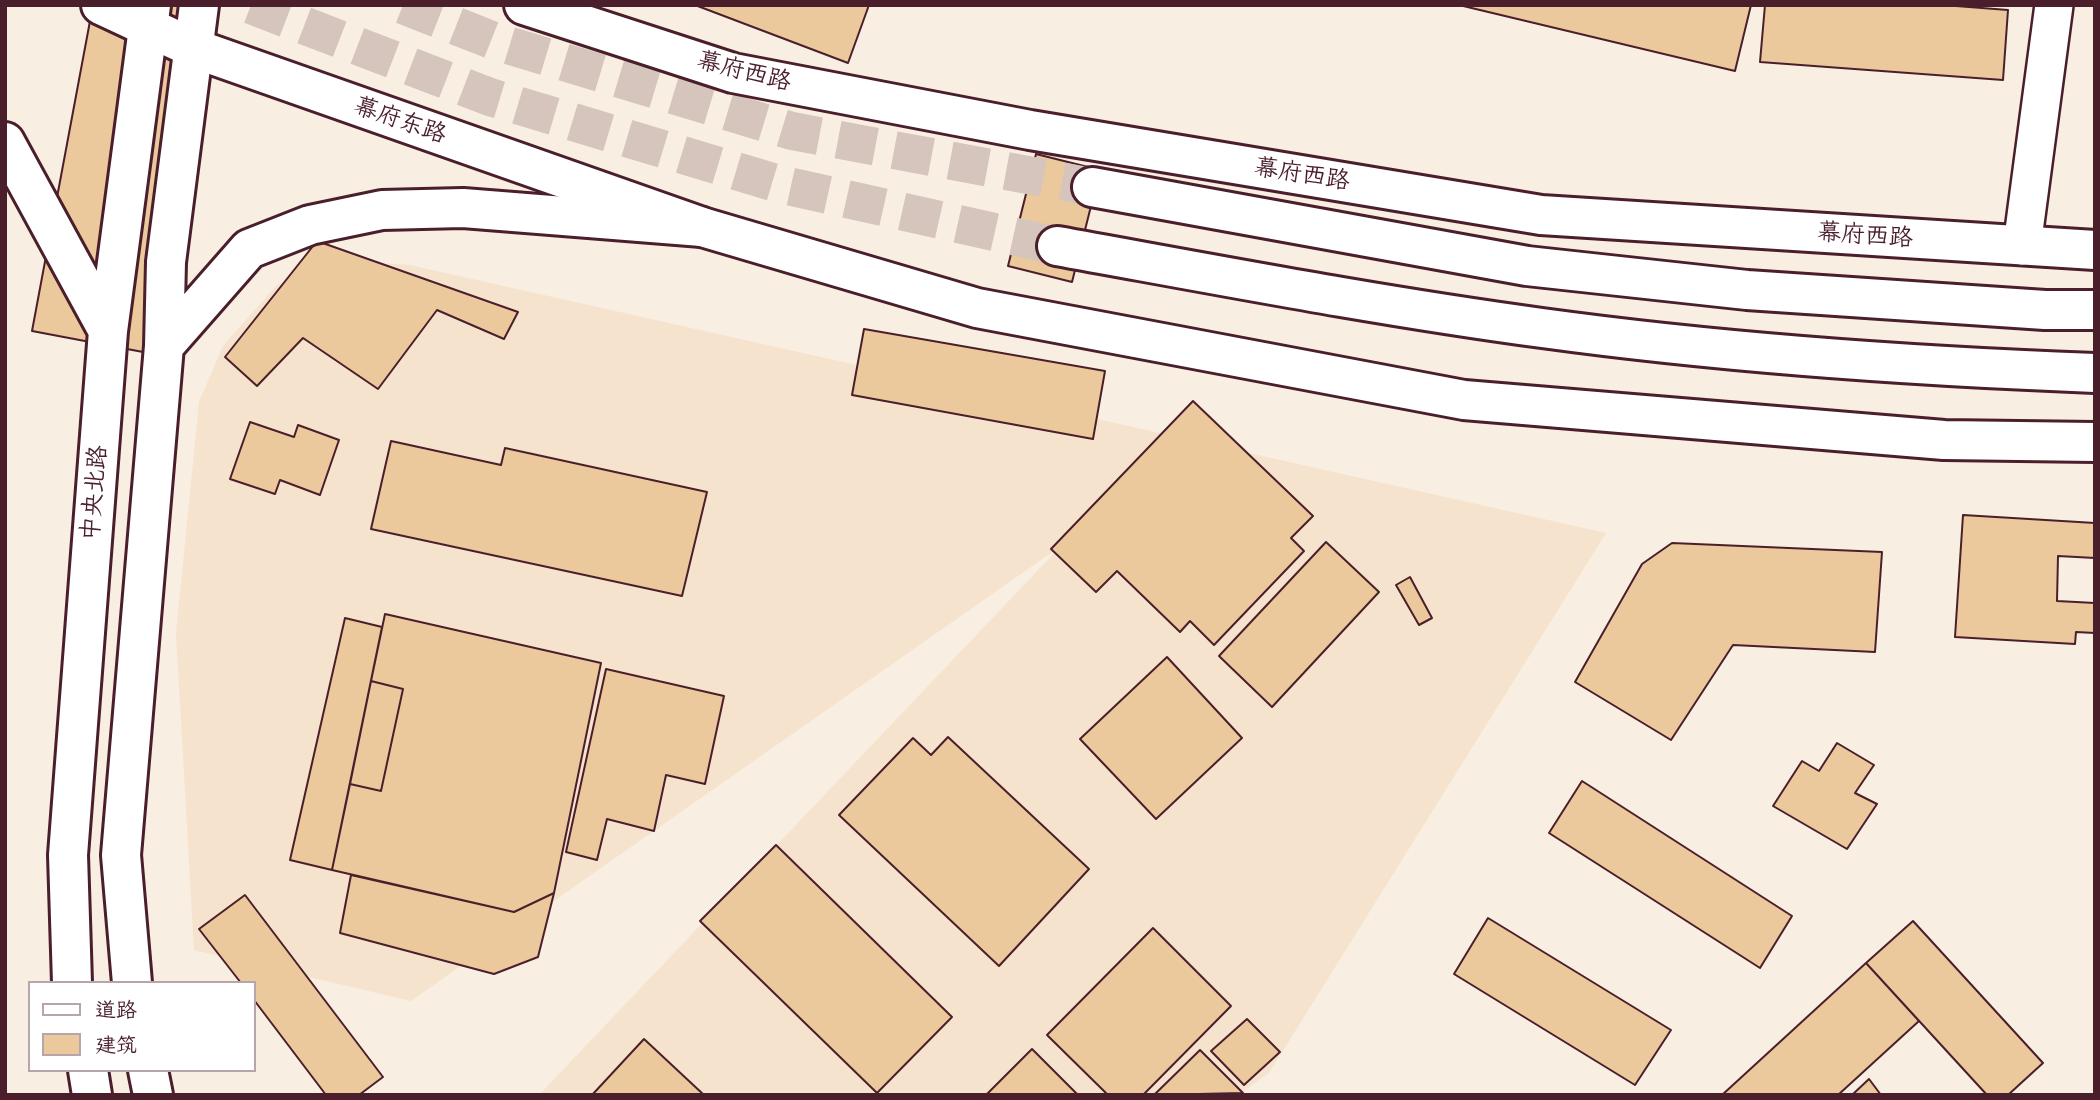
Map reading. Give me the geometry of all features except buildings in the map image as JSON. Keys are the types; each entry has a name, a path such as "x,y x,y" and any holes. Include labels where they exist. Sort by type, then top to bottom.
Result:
{"main road":[{"name":"幕府东路","path":"101,5 150,16 193,48 702,227"},
{"path":"132,981 121,855 164,346 166,262 199,5"},
{"name":"幕府西路","path":"524,5 733,73 1030,130 1541,215 2095,250"},
{"name":"中央北路","path":"72,981 68,855 107,331 150,16"},
{"path":"5,142 107,331"},
{"name":"幕府西路","path":"1092,187 1527,266 1747,290 2045,310 2095,310"},
{"path":"164,346 249,249 310,225 382,210 463,208 702,227 977,308 1464,400 1944,440 2095,442"},
{"path":"1057,246 1299,290 1542,328 1748,350 2095,373"},
{"path":"88,1072 92,1095"},
{"path":"148,1072 153,1095"}],"street":[{"path":"2022,246 2054,5"}],"shaded area":[{"path":"337,260 410,265 1606,533 1269,1073 1238,1095 539,1095 1061,546 411,1001 194,950 176,634 199,402 223,346 277,285"}],"tunnel":[{"path":"251,5 490,97 779,184 1057,246"},
{"path":"403,5 494,41 792,131 1092,187"}]}
